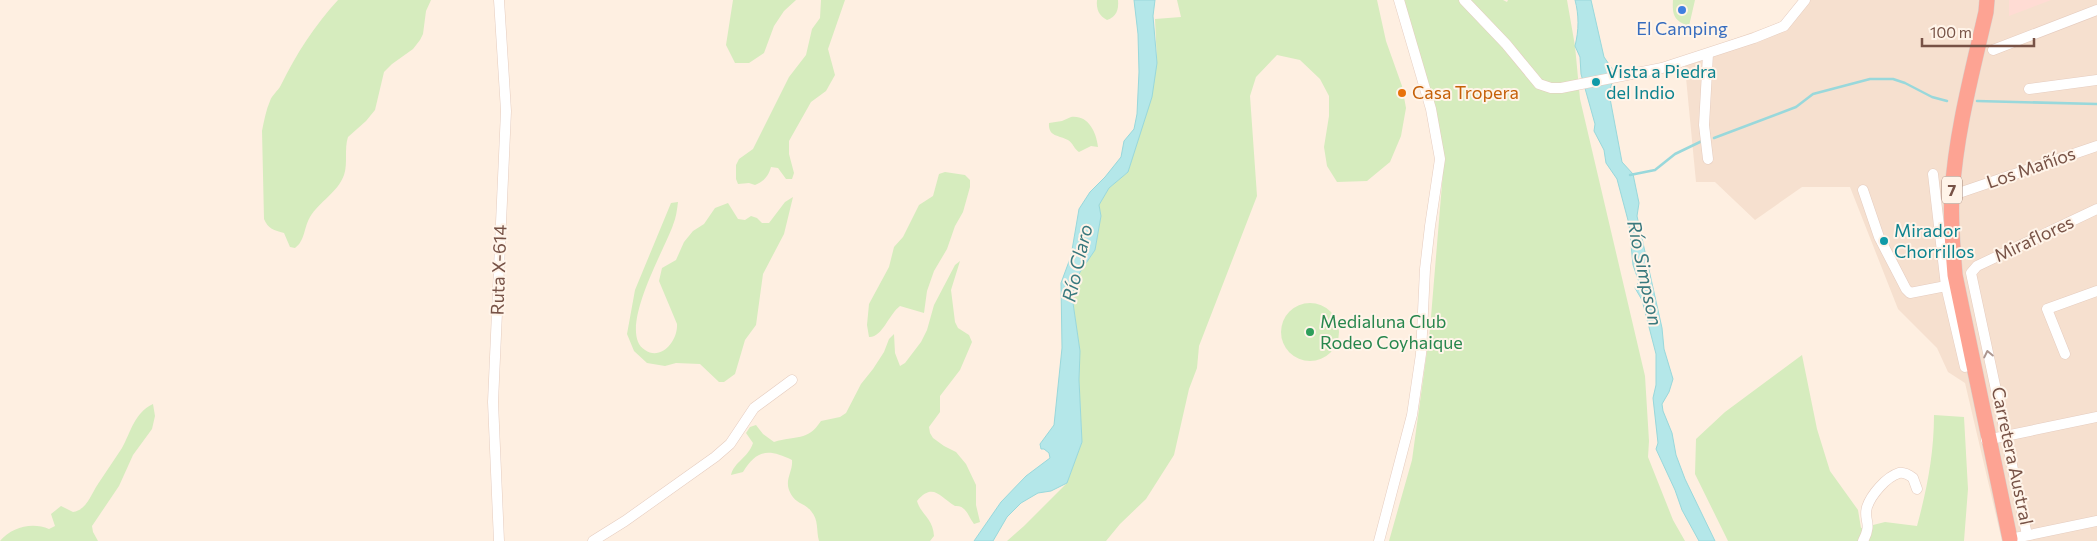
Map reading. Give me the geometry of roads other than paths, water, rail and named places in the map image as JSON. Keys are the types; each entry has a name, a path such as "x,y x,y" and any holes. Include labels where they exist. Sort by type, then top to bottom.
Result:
{"highway":[{"name":"Carretera Austral","path":"1987,0 1986,12 1958,134 1952,195 1951,231 1955,274 2010,540"}],"street":[{"name":"Ruta X-614","path":"499,0 506,111 493,402 499,541"},
{"path":"1379,541 1412,416 1421,354 1430,226 1440,159 1431,109 1399,0"},
{"path":"1464,0 1506,44 1539,84 1551,88 1561,88 1662,68 1708,54 1784,26 1805,0"},
{"path":"1993,50 2097,10"},
{"path":"1708,54 1704,125 1708,159"},
{"path":"2029,89 2097,80"},
{"name":"Los Mañíos","path":"1937,202 1952,195 2097,146"},
{"path":"1933,174 1946,286 1965,367"},
{"path":"1863,190 1879,237 1906,289 1910,293 1946,286"},
{"name":"Miraflores","path":"2006,436 1971,276 1972,270 2097,209"},
{"path":"2065,354 2047,309 2097,290"},
{"path":"593,541 625,521 714,457 730,444 754,408 792,380"},
{"path":"1988,440 2097,417"},
{"path":"2006,436 2027,536"},
{"path":"1863,541 1869,527 1866,511 1876,491 1898,473 1904,473 1913,478 1916,488"},
{"path":"2010,540 2097,521"}],"water":[{"name":"Río Claro","path":"1134,0 1155,0 1153,16 1157,63 1152,97 1128,172 1109,188 1099,205 1101,216 1095,250 1080,272 1072,296 1080,351 1079,380 1082,442 1067,483 1051,491 1038,493 1021,503 1007,517 993,541 974,541 1001,502 1026,476 1050,458 1049,453 1041,449 1040,444 1054,425 1062,348 1061,283 1071,256 1079,209 1090,192 1121,157 1124,141 1134,129 1137,114 1138,34"},
{"name":"Río Simpson","path":"1575,0 1591,0 1604,57 1615,73 1609,93 1622,162 1633,174 1639,203 1637,216 1662,328 1664,349 1673,379 1669,392 1662,404 1663,411 1672,433 1676,455 1685,479 1715,541 1699,541 1682,510 1656,449 1658,443 1653,398 1656,385 1656,354 1642,300 1635,288 1639,282 1633,265 1629,224 1617,179 1606,163 1604,150 1594,131 1595,124 1581,74 1580,57 1575,46 1578,23"}],"waterway":[{"path":"1714,138 1796,107 1813,94 1870,79 1893,79 1932,97 1947,101"},
{"path":"1977,101 2097,104"},
{"path":"1630,175 1655,170 1675,154 1702,141"}],"place":[{"name":"El Camping","path":"1682,10"},
{"name":"Vista a Piedra del Indio","path":"1596,82"},
{"name":"Casa Tropera","path":"1402,93"},
{"name":"Mirador Chorrillos","path":"1884,241"},
{"name":"Medialuna Club Rodeo Coyhaique","path":"1310,332"}]}
